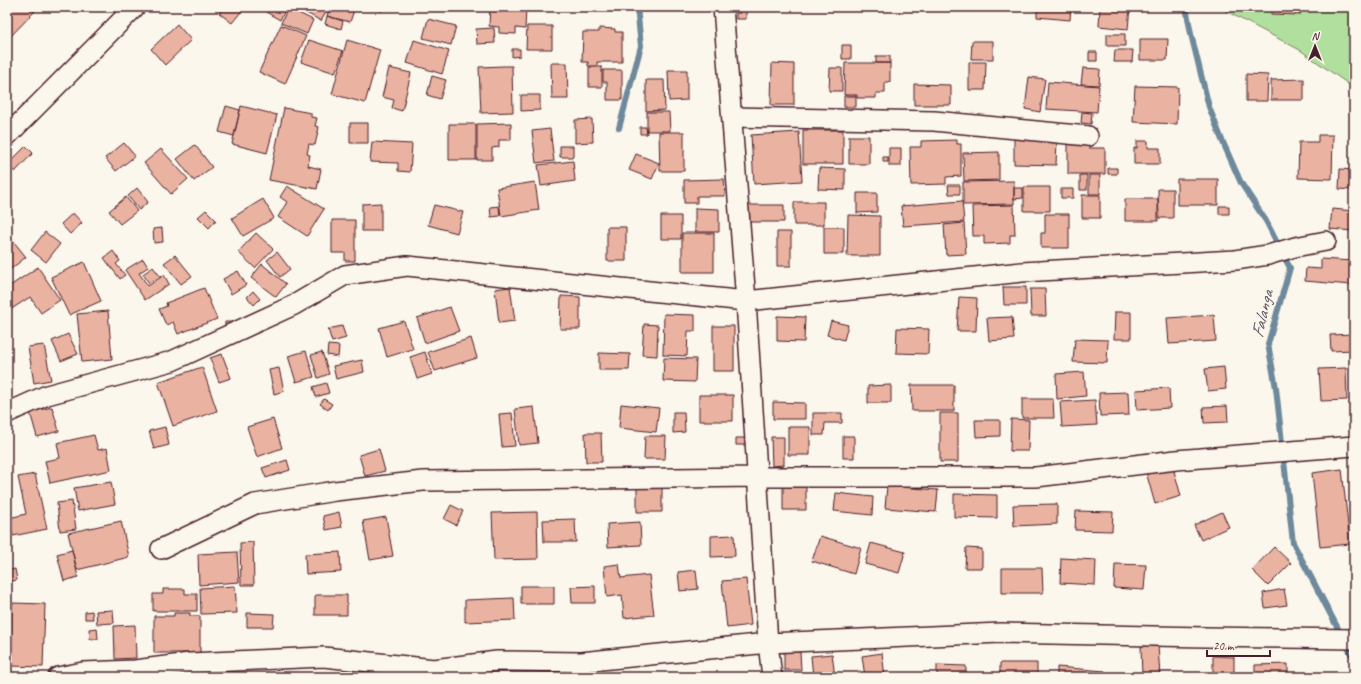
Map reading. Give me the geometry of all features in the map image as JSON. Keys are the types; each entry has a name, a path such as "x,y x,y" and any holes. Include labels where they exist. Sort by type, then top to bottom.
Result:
{"street":[{"path":"7,136 135,7"},
{"path":"723,7 746,301 768,643 772,677"},
{"path":"732,117 934,121 1088,136"},
{"path":"7,413 48,396 172,361 294,305 345,275 407,266 746,301 1022,272 1235,260 1268,255 1295,247 1326,241"},
{"path":"161,549 255,504 335,491 423,480 758,477 1036,477 1176,460 1354,446"},
{"path":"58,677 83,672 135,670 190,663 324,657 434,669 497,661 581,662 768,643 1001,633 1354,639"}],"green space":[{"path":"1218,7 1354,7 1354,88 1300,50"}],"building":[{"path":"7,7 34,7 36,10 7,40"},
{"path":"225,7 245,7 232,23 219,13"},
{"path":"269,7 287,7 280,20 266,12"},
{"path":"305,7 329,7 321,21 303,11"},
{"path":"330,7 355,7 350,22 327,16"},
{"path":"368,7 383,7 382,11"},
{"path":"490,7 526,7 525,29 516,28 516,34 499,33 499,27 489,26"},
{"path":"1037,7 1071,7 1070,20 1037,17"},
{"path":"1100,7 1130,7 1128,29 1099,26"},
{"path":"1271,7 1301,7 1300,15 1271,14"},
{"path":"288,8 313,20 307,34 281,23"},
{"path":"740,9 746,9 746,19 736,19 736,13 740,13"},
{"path":"327,16 343,21 341,29 325,24"},
{"path":"428,19 456,26 451,45 423,38"},
{"path":"177,24 191,40 165,65 151,49"},
{"path":"281,25 306,36 285,84 259,72"},
{"path":"527,26 552,26 552,49 526,49"},
{"path":"494,28 495,43 477,44 476,29"},
{"path":"599,28 615,29 615,32 622,32 622,62 597,62 597,66 588,66 588,62 582,62 583,32 599,32"},
{"path":"1107,34 1125,34 1125,46 1107,46"},
{"path":"1140,39 1168,39 1167,60 1140,60"},
{"path":"309,40 343,51 335,73 301,62"},
{"path":"347,40 380,50 365,103 332,94"},
{"path":"414,40 449,51 442,74 407,63"},
{"path":"972,41 993,41 993,59 971,59"},
{"path":"842,45 851,45 851,59 842,59"},
{"path":"512,49 520,49 520,56 512,57"},
{"path":"1115,50 1133,50 1132,62 1114,62"},
{"path":"1089,52 1097,52 1097,61 1089,61"},
{"path":"876,56 890,56 890,63 876,63"},
{"path":"969,62 986,62 985,90 969,90"},
{"path":"551,63 567,63 568,99 552,99"},
{"path":"772,63 794,64 794,105 771,105"},
{"path":"845,63 890,63 890,82 885,82 885,93 876,93 876,98 857,98 857,95 844,95"},
{"path":"512,66 513,112 481,113 479,67"},
{"path":"589,67 602,67 602,87 589,87"},
{"path":"389,68 411,73 402,111 392,108 394,100 382,97"},
{"path":"830,68 842,68 842,91 829,91"},
{"path":"1083,68 1100,69 1099,85 1081,84"},
{"path":"603,70 622,70 622,100 607,100 607,82 603,82"},
{"path":"668,70 687,70 687,100 669,101"},
{"path":"1246,74 1268,75 1267,101 1246,101"},
{"path":"432,76 446,80 440,99 427,95"},
{"path":"1029,77 1045,79 1040,112 1025,109"},
{"path":"1304,79 1304,100 1271,100 1271,80"},
{"path":"646,80 664,80 665,110 646,111"},
{"path":"1048,82 1099,86 1097,112 1046,109"},
{"path":"914,84 951,85 951,105 914,105"},
{"path":"1135,86 1178,87 1177,124 1133,122"},
{"path":"521,95 540,95 540,110 521,111"},
{"path":"844,96 856,96 856,107 844,107"},
{"path":"226,106 240,110 234,136 219,132"},
{"path":"241,106 277,115 267,153 232,144"},
{"path":"284,108 311,113 311,117 317,118 315,126 319,127 315,145 309,144 307,154 310,155 308,166 321,169 317,189 269,180"},
{"path":"647,112 669,112 670,131 647,131"},
{"path":"1082,112 1092,113 1091,124 1081,123"},
{"path":"592,119 593,142 575,143 575,120"},
{"path":"350,123 368,123 368,143 350,143"},
{"path":"511,123 511,140 499,140 499,147 492,148 492,160 477,160 477,124"},
{"path":"449,124 476,124 476,160 449,160"},
{"path":"640,127 646,127 647,134 640,134"},
{"path":"550,129 554,161 536,163 532,131"},
{"path":"803,130 843,130 843,164 803,164"},
{"path":"659,132 684,132 684,171 660,171"},
{"path":"799,132 802,181 754,184 751,135"},
{"path":"1318,135 1333,135 1332,179 1298,178 1299,142 1318,142"},
{"path":"849,136 869,136 869,164 849,164"},
{"path":"1014,139 1057,140 1056,165 1014,164"},
{"path":"957,140 957,144 961,144 961,176 946,177 946,184 911,185 910,147 921,147 921,141"},
{"path":"1137,141 1148,141 1148,148 1160,148 1160,164 1134,164 1134,148 1137,148"},
{"path":"372,142 412,144 410,172 398,171 398,163 370,162"},
{"path":"1068,142 1089,142 1089,148 1105,148 1105,174 1068,174"},
{"path":"124,143 135,156 116,171 105,158"},
{"path":"195,145 212,167 194,181 177,159"},
{"path":"26,146 33,153 15,172 7,165"},
{"path":"560,146 573,146 573,157 560,157"},
{"path":"889,148 901,148 901,166 889,166"},
{"path":"161,149 188,179 171,194 144,163"},
{"path":"999,152 999,180 964,181 963,153"},
{"path":"636,154 659,163 652,179 629,170"},
{"path":"883,157 888,157 888,162 883,162"},
{"path":"573,161 575,181 541,186 538,165"},
{"path":"819,168 845,169 845,190 818,189"},
{"path":"1108,168 1117,168 1117,174 1108,174"},
{"path":"1340,169 1354,170 1354,190 1339,189"},
{"path":"1080,175 1087,175 1087,190 1080,190"},
{"path":"1089,175 1100,175 1100,194 1089,194"},
{"path":"724,179 725,196 697,196 697,203 684,203 684,180"},
{"path":"1177,179 1218,179 1218,205 1177,205"},
{"path":"1014,181 1014,204 963,205 963,182"},
{"path":"535,182 539,210 501,216 497,188"},
{"path":"948,185 960,185 960,194 949,194"},
{"path":"287,186 324,209 307,236 278,217 287,202 280,197"},
{"path":"1024,187 1050,187 1050,211 1024,211"},
{"path":"137,188 148,202 139,210 128,196"},
{"path":"1014,188 1023,188 1023,198 1014,199"},
{"path":"1061,189 1073,189 1073,198 1061,198"},
{"path":"1158,189 1173,189 1173,218 1159,218"},
{"path":"857,193 877,193 877,212 857,213"},
{"path":"1082,195 1100,195 1100,218 1082,218"},
{"path":"126,197 137,211 120,224 109,211"},
{"path":"263,199 274,218 243,236 232,218"},
{"path":"1125,199 1158,199 1158,221 1125,221"},
{"path":"962,201 964,222 903,226 901,206"},
{"path":"794,202 824,202 824,225 794,225"},
{"path":"381,203 381,231 362,231 362,204"},
{"path":"434,205 463,212 457,233 428,225"},
{"path":"748,205 784,205 784,222 748,222"},
{"path":"1014,205 1015,235 1010,235 1010,243 984,244 984,236 973,236 972,206"},
{"path":"499,206 500,216 491,217 490,207"},
{"path":"1219,206 1229,206 1229,214 1219,214"},
{"path":"695,208 719,209 719,232 695,232"},
{"path":"1332,209 1354,211 1353,231 1330,229"},
{"path":"206,210 216,220 209,228 198,217"},
{"path":"73,213 82,223 70,234 61,224"},
{"path":"1045,214 1069,214 1069,248 1041,248 1041,233 1045,233"},
{"path":"848,215 880,216 880,256 847,256"},
{"path":"661,216 681,216 681,239 661,239"},
{"path":"332,220 355,220 355,261 345,261 345,253 332,253"},
{"path":"964,223 966,254 946,255 944,225"},
{"path":"607,227 626,227 626,261 607,261"},
{"path":"824,227 844,227 844,254 824,254"},
{"path":"162,228 163,242 154,243 153,229"},
{"path":"45,232 60,244 46,262 31,250"},
{"path":"777,232 791,232 791,266 777,266"},
{"path":"256,233 273,249 255,268 238,252"},
{"path":"682,233 714,233 714,272 682,272"},
{"path":"14,242 26,257 7,272 7,247"},
{"path":"113,251 120,261 116,264 125,275 120,279 104,258"},
{"path":"277,252 290,269 280,277 267,260"},
{"path":"175,255 192,276 181,284 164,263"},
{"path":"143,259 148,267 139,273 148,286 164,275 169,284 145,300 125,270"},
{"path":"1321,259 1353,261 1351,285 1305,281 1306,268 1321,269"},
{"path":"84,262 101,301 69,315 51,277"},
{"path":"262,264 286,284 276,297 251,278"},
{"path":"38,267 60,300 41,313 30,297 10,310 7,305 7,288"},
{"path":"153,267 160,276 149,283 143,274"},
{"path":"238,271 246,285 231,294 223,279"},
{"path":"510,287 515,321 499,323 495,289"},
{"path":"1003,287 1026,287 1026,305 1004,305"},
{"path":"204,288 217,319 178,334 173,322 166,325 159,309 167,306 166,303"},
{"path":"1030,289 1045,289 1046,316 1031,316"},
{"path":"253,291 260,299 254,305 247,297"},
{"path":"561,296 580,297 580,329 560,329"},
{"path":"959,297 977,298 976,331 957,331"},
{"path":"450,307 459,331 425,343 417,318"},
{"path":"108,311 112,359 82,362 77,314"},
{"path":"1115,312 1131,312 1131,339 1114,339"},
{"path":"664,314 695,315 695,331 688,331 687,356 663,355"},
{"path":"1214,315 1216,341 1169,344 1167,318"},
{"path":"777,316 805,317 804,342 777,341"},
{"path":"1012,317 1014,339 989,341 987,318"},
{"path":"404,321 413,349 387,357 379,328"},
{"path":"831,321 848,325 844,340 827,335"},
{"path":"225,322 231,322 231,328 225,328"},
{"path":"644,324 658,325 657,356 642,355"},
{"path":"342,326 346,338 332,342 328,329"},
{"path":"713,326 734,326 734,371 713,371"},
{"path":"897,328 929,329 928,354 896,353"},
{"path":"68,334 78,354 61,361 52,341"},
{"path":"1354,334 1354,350 1331,351 1330,335"},
{"path":"471,338 477,358 435,371 428,352"},
{"path":"1075,339 1108,340 1107,363 1073,362"},
{"path":"44,345 51,380 34,383 28,347"},
{"path":"328,345 339,346 338,357 327,355"},
{"path":"306,351 314,377 296,382 288,356"},
{"path":"322,352 329,374 318,378 311,355"},
{"path":"425,352 432,374 417,379 410,357"},
{"path":"599,353 630,354 629,370 599,370"},
{"path":"222,354 231,378 219,382 210,358"},
{"path":"664,358 696,359 695,382 663,381"},
{"path":"362,360 364,372 336,379 333,366"},
{"path":"202,367 217,411 173,426 158,382"},
{"path":"1224,367 1226,389 1208,391 1205,369"},
{"path":"279,368 284,391 274,394 269,370"},
{"path":"1346,368 1347,400 1321,401 1319,369"},
{"path":"1084,372 1086,396 1057,399 1056,374"},
{"path":"326,383 329,393 316,397 313,387"},
{"path":"891,385 891,403 868,403 868,386"},
{"path":"911,385 954,385 954,411 912,411"},
{"path":"1169,388 1170,408 1137,410 1136,390"},
{"path":"1128,392 1129,415 1100,416 1099,393"},
{"path":"699,395 733,395 733,421 699,421"},
{"path":"324,399 332,404 328,410 320,404"},
{"path":"1022,399 1053,399 1054,418 1022,418"},
{"path":"1095,400 1097,425 1062,427 1060,402"},
{"path":"773,402 805,403 805,419 773,419"},
{"path":"621,404 659,408 656,432 619,428"},
{"path":"1227,406 1228,422 1204,423 1203,407"},
{"path":"52,407 59,431 37,437 30,412"},
{"path":"534,407 538,443 519,445 515,409"},
{"path":"673,412 684,412 685,432 673,433"},
{"path":"512,413 515,446 502,447 499,414"},
{"path":"813,413 842,413 842,423 825,423 824,435 813,435"},
{"path":"940,413 958,413 958,462 940,462"},
{"path":"273,419 282,448 257,457 247,427"},
{"path":"1011,419 1029,420 1028,451 1010,451"},
{"path":"975,420 1000,420 1000,436 976,437"},
{"path":"165,427 169,445 154,449 149,431"},
{"path":"788,427 810,427 810,455 788,455"},
{"path":"585,433 601,433 602,462 586,462"},
{"path":"94,435 98,450 107,448 111,470 50,483 45,461 60,458 57,443"},
{"path":"645,436 666,436 665,459 644,459"},
{"path":"843,436 854,436 854,458 843,458"},
{"path":"771,437 784,437 784,465 772,466"},
{"path":"736,438 748,438 747,445 736,445"},
{"path":"379,449 385,471 365,476 359,455"},
{"path":"287,460 290,470 266,478 262,468"},
{"path":"1172,464 1181,496 1155,504 1146,472"},
{"path":"1342,469 1350,544 1320,547 1312,473"},
{"path":"35,474 47,529 13,536 9,518 26,514 18,477"},
{"path":"111,482 115,504 78,511 74,488"},
{"path":"637,484 662,484 662,512 637,512"},
{"path":"806,485 806,510 783,510 783,486"},
{"path":"887,486 938,490 936,512 885,508"},
{"path":"836,493 873,497 872,515 834,511"},
{"path":"954,494 997,495 997,518 954,517"},
{"path":"72,501 76,529 60,531 57,503"},
{"path":"1057,504 1057,524 1014,526 1013,505"},
{"path":"451,505 463,511 456,525 444,519"},
{"path":"1076,511 1113,512 1112,531 1075,530"},
{"path":"339,512 342,527 326,530 323,516"},
{"path":"537,512 538,559 494,560 492,513"},
{"path":"1222,512 1229,527 1201,540 1194,525"},
{"path":"7,513 12,535 7,536"},
{"path":"386,517 393,556 370,560 363,521"},
{"path":"575,519 576,542 544,542 543,520"},
{"path":"121,521 129,557 77,570 68,533"},
{"path":"640,522 641,545 608,547 607,524"},
{"path":"734,535 735,556 711,557 711,536"},
{"path":"820,536 861,548 854,574 812,561"},
{"path":"253,542 254,585 241,585 240,543"},
{"path":"871,543 905,552 899,573 865,564"},
{"path":"1274,547 1291,563 1268,586 1252,570"},
{"path":"966,548 982,549 982,568 965,568"},
{"path":"72,550 78,577 64,581 57,554"},
{"path":"237,552 239,582 199,585 198,554"},
{"path":"340,552 341,572 306,574 305,554"},
{"path":"1061,558 1096,560 1095,585 1060,583"},
{"path":"619,564 621,578 649,575 654,615 624,618 622,595 607,597 604,566"},
{"path":"1115,564 1146,565 1144,590 1114,588"},
{"path":"1002,568 1042,568 1043,593 1002,593"},
{"path":"15,569 17,580 7,582 7,571"},
{"path":"696,570 698,589 680,591 678,572"},
{"path":"746,579 751,625 727,628 722,581"},
{"path":"235,586 237,613 201,614 200,588"},
{"path":"521,586 554,586 554,604 521,604"},
{"path":"595,586 595,603 572,603 571,587"},
{"path":"163,589 185,589 185,594 197,594 197,611 153,611 153,594 163,594"},
{"path":"1284,589 1287,605 1265,608 1263,593"},
{"path":"315,595 347,595 347,615 315,615"},
{"path":"514,598 515,620 465,622 465,600"},
{"path":"12,603 45,604 43,667 10,666"},
{"path":"113,610 114,623 97,624 96,611"},
{"path":"92,611 93,619 85,619 85,612"},
{"path":"174,613 190,613 190,616 200,616 200,653 154,653 154,616 174,616"},
{"path":"247,613 274,614 273,627 247,627"},
{"path":"135,625 136,658 115,659 114,626"},
{"path":"97,628 98,639 90,639 89,629"},
{"path":"1158,644 1160,677 1142,677 1141,645"},
{"path":"784,652 800,652 801,670 784,670"},
{"path":"882,653 885,677 865,677 862,656"},
{"path":"832,654 835,677 813,677 811,656"},
{"path":"1213,656 1234,657 1234,677 1213,677"},
{"path":"1000,663 1037,663 1037,677 1000,677"},
{"path":"1288,664 1288,677 1255,677 1255,665"},
{"path":"937,665 966,666 966,677 937,677"},
{"path":"1057,667 1105,671 1104,677 1057,677"},
{"path":"562,674 583,676 562,677"}],"waterway":[{"path":"619,128 641,46 637,7"},
{"name":"Falanga","path":"1186,7 1209,107 1222,140 1241,183 1266,221 1290,268 1268,344 1276,388 1293,543 1354,659"}]}
